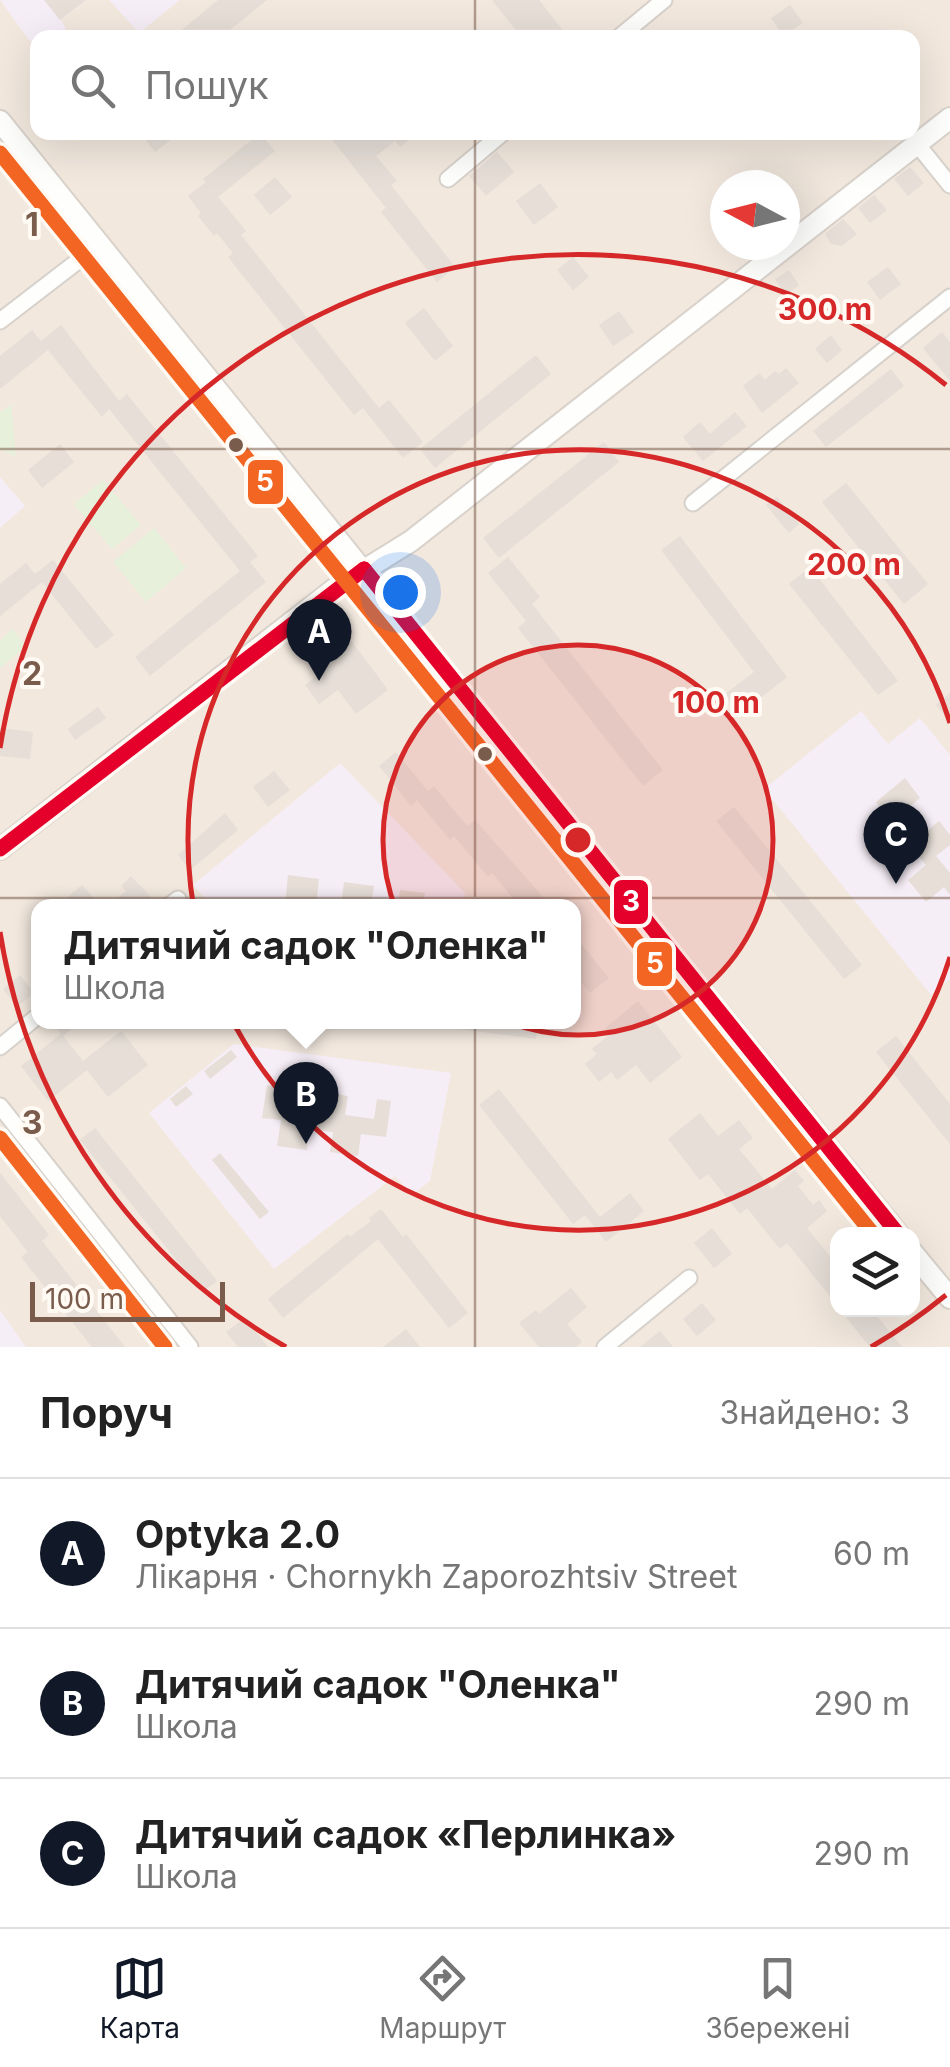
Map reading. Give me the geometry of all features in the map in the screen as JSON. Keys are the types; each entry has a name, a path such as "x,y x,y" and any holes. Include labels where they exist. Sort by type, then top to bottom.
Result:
{"main road":[{"path":"0,850 364,569 412,541 950,118"},
{"path":"0,121 892,1227"},
{"path":"920,1262 950,1298"}],"street":[{"path":"628,30 664,0"},
{"path":"448,179 494,140"},
{"path":"917,144 950,185"},
{"path":"0,321 100,244"},
{"path":"693,502 950,297"},
{"path":"0,1048 31,1021"},
{"path":"0,1106 190,1347"},
{"path":"604,1347 689,1278"}],"shaded area":[{"path":"0,0 950,0 950,1347 0,1347"},
{"path":"0,0 86,0 61,20 66,28 63,30 30,30 30,41"},
{"path":"109,0 180,0 143,30 136,30"},
{"path":"0,477 25,506 0,528"},
{"path":"861,711 888,744 920,718 950,755 950,979 931,995 764,789"},
{"path":"340,763 465,893 464,899 206,899 193,885"},
{"path":"234,1044 451,1073 430,1181 412,1195 395,1176 274,1269 149,1113"},
{"path":"0,1310 26,1347 0,1347"}],"green space":[{"path":"11,404 16,457 0,449 0,413"},
{"path":"103,480 141,525 112,549 74,504"},
{"path":"154,528 186,568 146,602 113,562"},
{"path":"13,629 26,646 0,668 0,640"}],"building":[{"path":"44,0 86,0 60,20"},
{"path":"218,0 267,0 230,30 182,30"},
{"path":"492,0 539,0 563,30 516,30"},
{"path":"790,5 803,23 792,30 779,30 771,18"},
{"path":"145,140 171,140 155,152"},
{"path":"251,140 266,140 275,151 218,197 246,231 241,235 379,408 389,400 423,442 403,458 363,408 354,415 228,257 233,253 198,216 201,213 188,196 206,182 203,179"},
{"path":"332,140 409,140 400,147 395,141 376,156 397,181 391,185 455,267 437,282 381,212 386,208"},
{"path":"497,152 514,172 486,196 469,176"},
{"path":"910,167 924,183 908,196 894,179"},
{"path":"275,177 292,197 270,215 254,195"},
{"path":"540,183 558,207 534,225 516,201"},
{"path":"874,195 887,210 870,223 858,208"},
{"path":"843,219 857,234 842,246 831,244 825,234"},
{"path":"573,257 589,277 573,290 557,270"},
{"path":"888,267 901,284 880,300 867,282"},
{"path":"789,270 799,285 785,295 775,279"},
{"path":"424,308 453,346 435,361 405,323"},
{"path":"619,311 634,332 613,346 599,325"},
{"path":"61,325 119,401 127,394 258,556 250,562 266,582 150,676 135,657 240,571 109,409 102,417 48,350 0,389 0,356 32,330 41,341"},
{"path":"942,332 950,342 950,381 923,348"},
{"path":"831,335 842,350 827,363 815,349"},
{"path":"536,355 551,374 435,468 420,449"},
{"path":"786,368 799,383 762,413 743,386 759,373 765,380"},
{"path":"891,369 904,386 826,447 813,431"},
{"path":"735,412 747,426 703,461 683,437 700,422 710,434"},
{"path":"604,442 619,462 499,558 483,538"},
{"path":"60,444 74,462 42,488 28,470"},
{"path":"846,483 928,584 904,604 822,502"},
{"path":"777,497 799,524 789,533 766,505"},
{"path":"680,536 787,677 740,714 725,694 754,672 661,550"},
{"path":"508,557 540,597 532,604 663,770 643,786 518,628 526,621 488,573"},
{"path":"53,560 114,635 96,649 42,582 0,616 0,584 26,563 35,574"},
{"path":"810,567 898,681 878,695 789,584"},
{"path":"347,635 388,690 356,714 338,690 319,704 305,685 320,674 311,662"},
{"path":"950,693 950,722 936,705"},
{"path":"98,707 106,718 75,740 68,729"},
{"path":"0,728 33,732 30,759 0,756"},
{"path":"396,752 428,791 434,786 467,826 475,820 545,899 513,899 492,873 488,877 454,836 450,840 417,800 411,806 379,766"},
{"path":"274,771 290,790 268,807 253,787"},
{"path":"905,778 920,798 902,813 921,836 939,821 950,835 950,845 936,856 950,873 950,895 944,887 926,902 908,880 926,865 910,845 891,860 875,839 893,823 876,802"},
{"path":"734,807 862,965 844,979 716,821"},
{"path":"225,813 238,830 190,870 178,855"},
{"path":"288,875 319,879 317,899 286,899"},
{"path":"131,876 151,897 117,899 126,891 121,886"},
{"path":"344,882 374,886 372,899 342,899"},
{"path":"82,885 95,899 70,899"},
{"path":"400,890 425,893 424,899 399,899"},
{"path":"581,944 609,978 590,993 581,982"},
{"path":"20,975 31,995 17,1007 3,989"},
{"path":"638,1001 682,1057 650,1083 636,1065 617,1080 611,1072 599,1082 585,1064 597,1054 592,1049 610,1034 605,1028"},
{"path":"57,1029 72,1029 63,1036 83,1061 121,1031 148,1065 108,1097 87,1070 48,1101 21,1066 61,1034"},
{"path":"459,1029 537,1029 536,1039"},
{"path":"896,1036 950,1104 950,1144 876,1052"},
{"path":"231,1050 237,1057 210,1079 204,1071"},
{"path":"267,1085 288,1088 286,1106 317,1110 319,1092 348,1096 345,1115 374,1119 377,1099 391,1101 386,1137 361,1134 358,1156 330,1152 333,1132 309,1129 307,1150 277,1146 281,1120 262,1118"},
{"path":"186,1086 193,1094 176,1107 170,1099"},
{"path":"499,1089 600,1217 630,1193 644,1211 606,1242 585,1215 573,1224 479,1105"},
{"path":"700,1113 718,1136 739,1120 753,1138 739,1149 772,1189 795,1170 804,1181 798,1186 813,1205 819,1200 827,1211 807,1228 830,1256 830,1296 787,1243 780,1249 747,1208 740,1214 708,1174 700,1180 668,1139"},
{"path":"95,1128 217,1281 202,1292 80,1140"},
{"path":"220,1153 269,1212 260,1219 212,1160"},
{"path":"0,1173 49,1235 42,1241 125,1347 92,1347 21,1257 28,1252 0,1216"},
{"path":"381,1209 403,1237 406,1234 468,1313 449,1328 378,1239 283,1318 268,1299 348,1234 350,1237 371,1221 369,1218"},
{"path":"712,1228 732,1254 714,1268 694,1243"},
{"path":"571,1288 587,1307 567,1324 582,1342 576,1347 539,1347 519,1323 536,1310 539,1314"},
{"path":"702,1303 716,1320 697,1336 683,1319"},
{"path":"846,1317 878,1317 902,1347 870,1347"},
{"path":"245,1318 268,1347 238,1347 226,1332"},
{"path":"406,1329 420,1347 383,1347"},
{"path":"660,1331 673,1347 640,1347"}],"transit line":[{"name":"5","path":"0,153 867,1227"},
{"name":"3","path":"364,569 892,1227"},
{"name":"3","path":"0,849 364,569"},
{"name":"5","path":"0,1138 165,1347"}],"place":[{"name":"Optyka 2.0","path":"319,681"},
{"name":"Дитячий садок «Перлинка»","path":"896,884"},
{"name":"Дитячий садок \"Оленка\"","path":"306,1144"}]}
